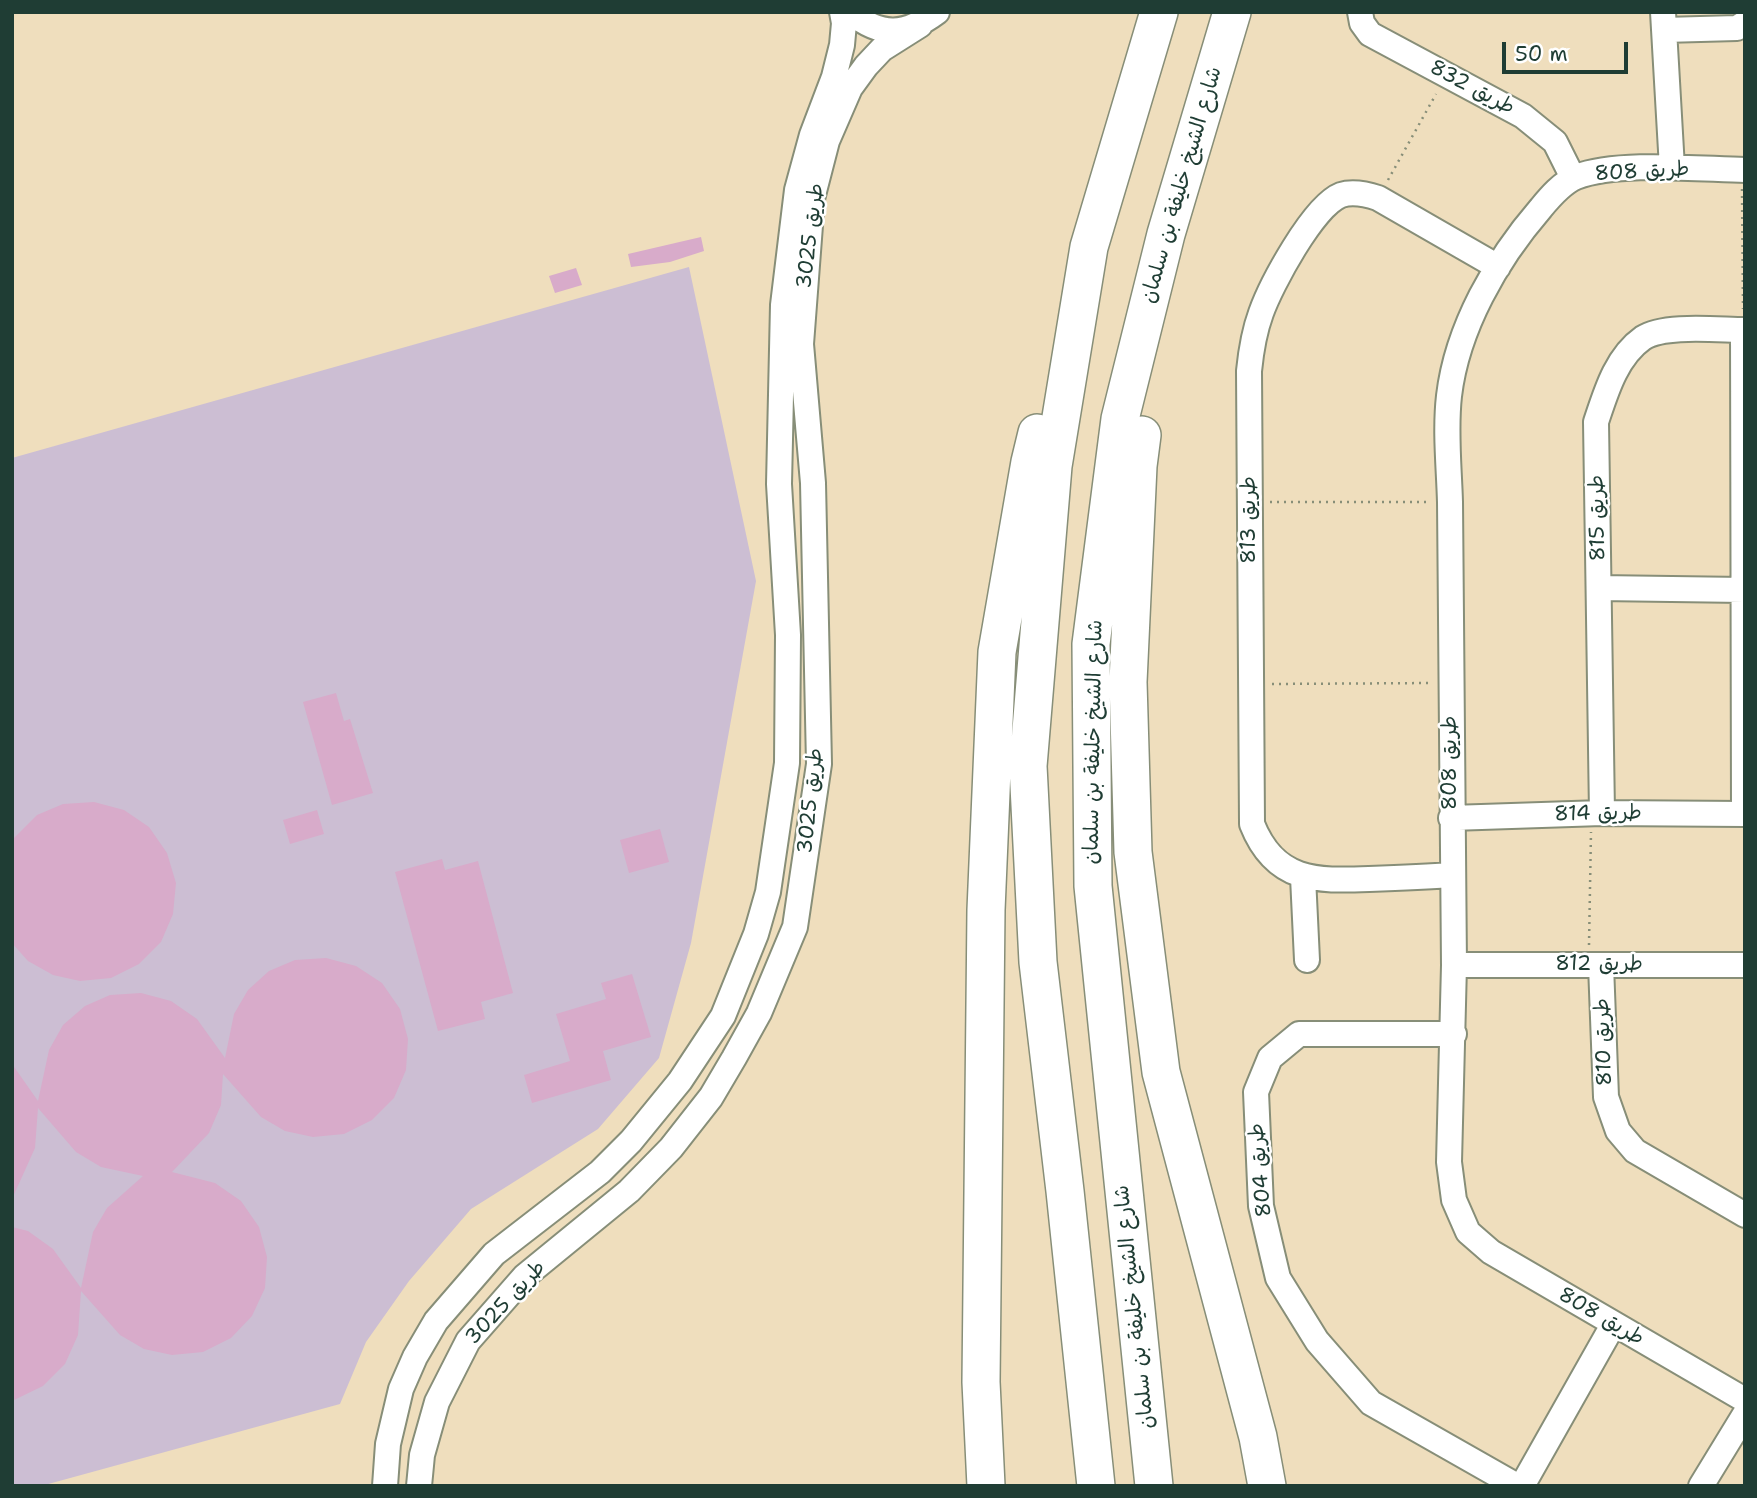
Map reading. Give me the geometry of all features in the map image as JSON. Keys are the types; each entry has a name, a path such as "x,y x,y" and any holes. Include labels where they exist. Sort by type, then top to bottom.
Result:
{"highway":[{"path":"986,1486 981,1382 986,910 997,652 1030,462 1089,247 1159,12"},
{"name":"شارع الشيخ خليفة بن سلمان","path":"1154,1486 1093,886 1091,644 1120,419 1166,234 1232,12"},
{"path":"1166,234 1138,466 1128,682 1133,852 1161,1072 1258,1437 1267,1486"},
{"path":"1089,247 1053,466 1028,766 1038,962 1096,1486"}],"street":[{"name":"طريق 3025","path":"385,1486 388,1444 401,1389 415,1357 436,1321 494,1254 600,1172 631,1142 680,1082 723,1016 756,934 768,892 787,763 788,635 779,484 783,305 797,190 811,135 837,66 842,45 842,12"},
{"path":"850,12 865,24 883,30 902,31 929,19"},
{"name":"طريق 832","path":"1360,12 1362,23 1370,34 1523,116 1555,142 1573,178"},
{"name":"طريق 3025","path":"419,1486 422,1455 437,1402 468,1341 525,1276 629,1191 671,1148 711,1097 734,1058 759,1013 795,927 819,764 814,517 801,344 812,199 827,141 850,88 882,49 929,19"},
{"path":"1672,168 1663,21 1737,28 1745,23"},
{"name":"طريق 808","path":"1743,170 1600,170 1573,178 1553,194 1525,227 1498,267 1469,323 1452,378 1447,425 1454,965 1449,1162 1454,1200 1468,1231 1491,1252 1745,1401"},
{"name":"طريق 813","path":"1452,875 1328,881 1303,877 1291,872 1271,857 1252,824 1249,371 1255,333 1268,297 1307,229 1325,204 1342,195 1361,193 1378,198 1498,267"},
{"path":"1744,330 1744,814"},
{"name":"طريق 815","path":"1597,813 1599,588 1596,422 1611,379 1624,357 1644,337 1667,331 1744,330"},
{"path":"781,427 808,427"},
{"path":"782,518 814,517"},
{"path":"1599,588 1744,590"},
{"path":"787,763 819,764"},
{"name":"طريق 814","path":"1451,818 1597,813 1744,814"},
{"path":"1303,877 1307,960"},
{"name":"طريق 812","path":"1454,965 1745,965"},
{"name":"طريق 810","path":"1595,965 1606,1097 1618,1132 1634,1151 1745,1215"},
{"name":"طريق 804","path":"1454,1034 1299,1034 1270,1058 1256,1092 1261,1206 1278,1278 1317,1340 1371,1403 1519,1486 1613,1325"},
{"path":"368,1486 377,1447 401,1389"},
{"path":"1701,1486 1745,1414"}],"path":[{"path":"1378,198 1447,75"},
{"path":"1743,170 1744,330"},
{"path":"1250,502 1450,502"},
{"path":"1251,685 1451,682"},
{"path":"1595,965 1597,813"}],"shaded area":[{"path":"689,267 756,581 691,943 659,1058 598,1129 471,1209 409,1281 366,1342 340,1404 41,1486 12,1486 12,458"}],"building":[{"path":"701,237 704,251 670,262 631,267 628,254"},
{"path":"576,268 582,285 555,293 549,276"},
{"path":"336,693 344,721 350,719 373,793 332,805 303,702"},
{"path":"94,802 124,810 149,827 167,853 176,883 173,914 161,942 139,964 111,978 80,981 53,975 28,961 12,943 12,840 37,815 63,804"},
{"path":"317,810 324,834 290,844 283,820"},
{"path":"660,829 669,862 629,873 620,840"},
{"path":"442,859 445,870 478,861 513,993 481,1002 485,1019 438,1031 395,872"},
{"path":"326,958 356,966 382,983 400,1009 408,1039 406,1070 394,1098 372,1120 344,1134 313,1137 285,1131 261,1117 223,1074 221,1105 209,1133 172,1172 215,1183 241,1201 259,1227 267,1257 265,1288 252,1316 231,1338 203,1352 172,1355 144,1349 120,1335 81,1291 78,1335 65,1364 43,1386 12,1401 12,1227 28,1231 53,1249 81,1288 93,1232 107,1208 143,1176 101,1167 76,1152 38,1108 35,1148 12,1199 12,1064 38,1101 49,1050 63,1025 85,1006 110,995 141,993 171,1001 197,1019 225,1058 234,1014 248,990 269,971 295,960"},
{"path":"632,974 651,1037 603,1051 611,1080 532,1103 524,1075 570,1061 556,1014 606,999 601,983"}]}
